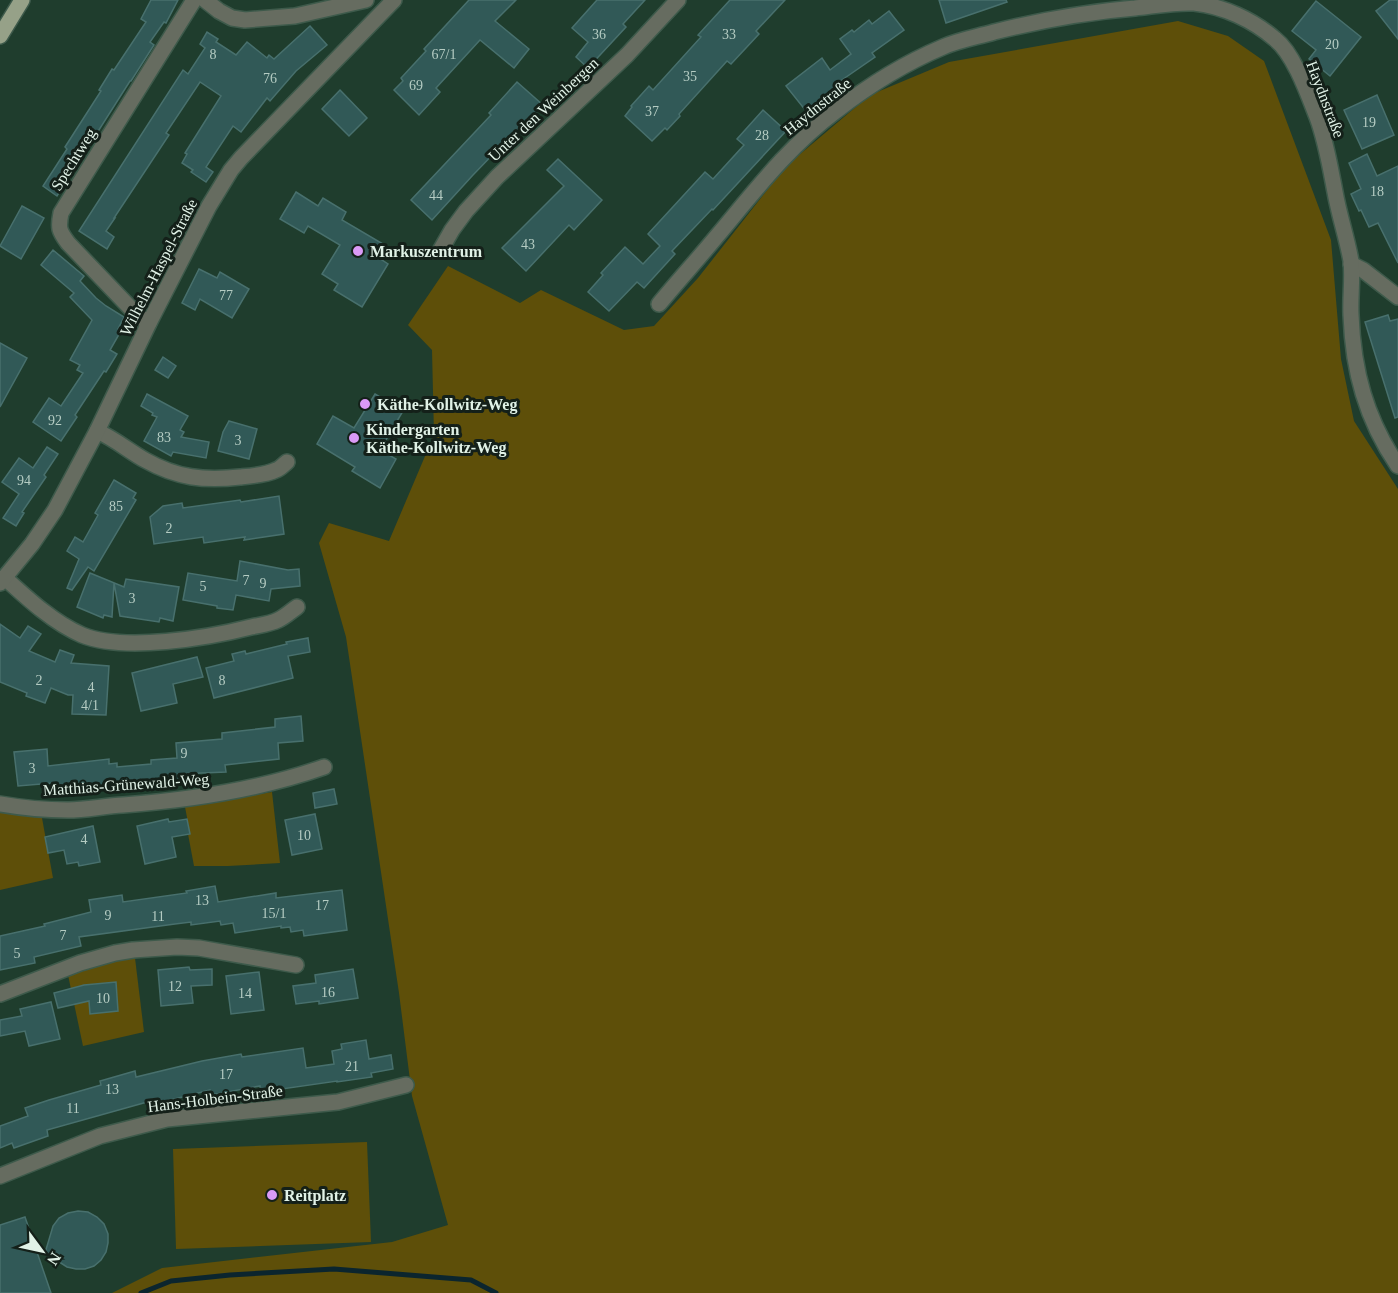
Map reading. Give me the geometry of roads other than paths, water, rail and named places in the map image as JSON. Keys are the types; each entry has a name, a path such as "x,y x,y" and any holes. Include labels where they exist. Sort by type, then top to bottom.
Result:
{"main road":[{"path":"0,36 22,0"}],"street":[{"name":"Spechtweg","path":"149,323 138,316 68,243 59,229 59,223 61,213 194,0"},
{"path":"205,0 232,18 245,20 296,16 366,0"},
{"name":"Unter den Weinbergen","path":"440,251 466,211 497,177 627,55 678,0"},
{"name":"Wilhelm-Haspel-Straße","path":"2,580 32,544 55,510 209,206 231,170 392,1"},
{"name":"Haydnstraße","path":"659,304 797,144 834,112 878,82 941,48 1035,22 1099,11 1193,3 1228,11 1241,17 1277,40 1290,56 1317,117 1328,155 1352,264 1353,351 1361,385 1371,418 1385,447 1398,466"},
{"path":"1352,264 1398,297"},
{"path":"97,431 163,469 197,479 254,476 277,470 287,462"},
{"path":"2,580 58,622 85,636 113,641 146,643 233,632 277,621 297,607"},
{"name":"Matthias-Grünewald-Weg","path":"0,804 24,808 68,810 169,801 216,795 301,775 324,767"},
{"path":"0,994 80,963 133,950 199,948 296,965"},
{"name":"Hans-Holbein-Straße","path":"0,1176 100,1136 167,1119 338,1102 405,1085"}],"waterway":[{"path":"141,1293 171,1281 334,1269 471,1280 496,1293"}],"place":[{"name":"Markuszentrum","path":"358,251"},
{"name":"Käthe-Kollwitz-Weg","path":"365,404"},
{"name":"Kindergarten Käthe-Kollwitz-Weg","path":"354,438"},
{"name":"Reitplatz","path":"272,1195"}]}
